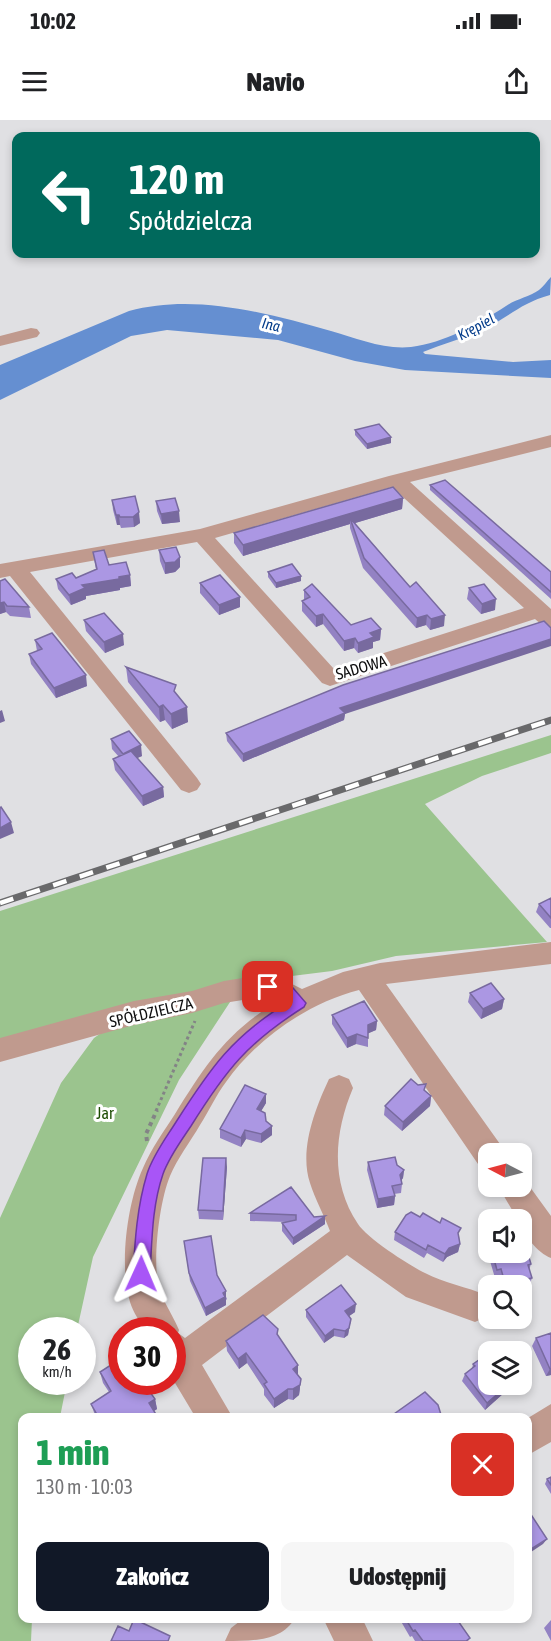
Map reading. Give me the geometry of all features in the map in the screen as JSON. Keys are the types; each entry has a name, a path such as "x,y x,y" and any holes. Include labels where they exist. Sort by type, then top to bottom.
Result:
{"street":[{"path":"0,341 31,333"},
{"path":"8,569 202,535 396,480 551,441"},
{"name":"SADOWA","path":"396,480 545,615"},
{"name":"SADOWA","path":"202,535 330,678 545,615"},
{"path":"8,569 189,784"},
{"path":"155,1317 146,1302 141,1274 146,1211 156,1172 216,1073 237,1048 269,1021 298,1003 343,983 391,972 549,957"},
{"path":"366,978 481,1143"},
{"name":"SPÓŁDZIELCZA","path":"0,1050 134,1013 192,1002 224,992 268,987 288,993 298,1003"},
{"path":"339,1088 331,1106 322,1146 324,1181 348,1236 376,1259 417,1286 475,1306"},
{"path":"520,1197 551,1243"},
{"path":"186,1348 348,1236"},
{"path":"186,1369 213,1413"},
{"path":"532,1435 551,1421"},
{"path":"244,1641 270,1623"},
{"path":"344,1623 354,1641"}],"path":[{"path":"156,1172 146,1134 195,1020 191,1007 192,1002"}],"green space":[{"path":"551,735 551,753 482,776 425,804 547,942 396,956 332,971 284,977 189,995 0,1046 0,911"},
{"name":"Jar","path":"232,999 179,1080 93,1257 80,1317 18,1317 18,1395 64,1395 61,1413 18,1413 18,1623 32,1623 31,1641 0,1641 0,1218 61,1083 94,1038 114,1024"}],"water":[{"path":"551,277 550,295 530,302 480,331 423,352 513,362 551,360 551,378 405,370 355,361 278,340 167,330 131,336 0,400 0,365 129,311 179,304 230,307 282,318 380,345 411,347 448,337 472,326 540,289"}],"building":[{"path":"379,424 391,437 367,444 355,430"},
{"path":"445,480 551,572 551,592 430,485"},
{"path":"393,487 403,498 243,545 234,533"},
{"path":"135,496 139,512 133,517 116,515 112,500"},
{"path":"175,498 179,511 161,514 156,501"},
{"path":"350,518 410,587 416,582 445,615 431,619 427,615 417,618 364,558"},
{"path":"176,547 180,557 175,562 165,563 159,550"},
{"path":"104,550 109,565 126,562 130,575 82,585 85,588 69,595 56,579 72,573 76,578 97,569 93,552"},
{"path":"292,564 301,576 276,583 268,572"},
{"path":"220,575 240,597 219,605 200,583"},
{"path":"5,579 29,607 7,606 4,602 0,603 0,581"},
{"path":"312,584 351,625 371,618 381,629 370,633 374,637 358,643 355,638 344,641 323,614 316,616 302,601 310,597 304,590"},
{"path":"484,584 496,599 482,604 469,588"},
{"path":"104,613 123,634 104,642 84,620"},
{"path":"544,621 551,628 551,639 340,708 345,713 243,754 226,733 343,685"},
{"path":"52,633 86,675 54,688 29,654 42,649 35,640"},
{"path":"126,667 176,685 174,691 187,707 171,714 163,705 159,707"},
{"path":"129,731 141,745 123,754 111,739"},
{"path":"131,751 163,787 142,796 113,759"},
{"path":"0,808 11,822 0,828"},
{"path":"551,898 551,918 539,904"},
{"path":"491,983 504,999 483,1009 470,993"},
{"path":"364,1001 377,1021 368,1025 368,1038 357,1034 347,1038 332,1015"},
{"path":"411,1079 418,1085 426,1084 424,1090 431,1096 403,1122 385,1106"},
{"path":"245,1085 266,1094 257,1109 265,1113 266,1121 272,1126 261,1134 245,1130 241,1138 220,1129"},
{"path":"395,1157 397,1165 404,1170 400,1175 402,1184 392,1186 395,1196 378,1199 368,1162"},
{"path":"203,1158 226,1158 223,1211 198,1210"},
{"path":"291,1187 314,1217 325,1216 293,1238 282,1223 296,1220 296,1215 250,1213"},
{"path":"411,1212 420,1217 423,1213 440,1223 442,1218 461,1228 458,1233 460,1244 449,1248 445,1254 428,1245 426,1250 395,1232 406,1215"},
{"path":"211,1236 217,1275 226,1291 223,1293 225,1297 205,1308 189,1273 184,1241"},
{"path":"495,1263 531,1264 528,1265 531,1275 503,1275 501,1269 497,1270"},
{"path":"341,1285 356,1304 345,1311 351,1319 349,1328 345,1331 334,1329 325,1336 306,1310"},
{"path":"263,1315 278,1329 277,1334 298,1365 293,1369 301,1379 300,1385 288,1389 274,1399 264,1384 267,1382 246,1353 238,1359 226,1341"},
{"path":"551,1333 551,1369 550,1369 536,1338"},
{"path":"478,1361 478,1391 465,1374 475,1366 473,1364"},
{"path":"108,1367 108,1386 100,1372"},
{"path":"425,1392 438,1405 440,1413 395,1413"},
{"path":"108,1393 108,1395 152,1395 155,1399 149,1403 155,1413 96,1413 91,1404"},
{"path":"481,1395 496,1395 487,1403"},
{"path":"532,1516 547,1539 532,1548"},
{"path":"132,1623 142,1623 170,1636 168,1641 111,1641 118,1626 129,1631"},
{"path":"408,1623 460,1623 470,1638 466,1641 423,1641 415,1630 413,1631"}],"railway":[{"path":"0,903 551,720"}],"route":[{"path":"141,1274 146,1211 156,1172 166,1152 216,1073 237,1048 269,1021 298,1003 288,993 278,988 268,987"}],"water label":[{"name":"Ina","path":"271,325"},
{"name":"Krępiel","path":"476,327"}]}
